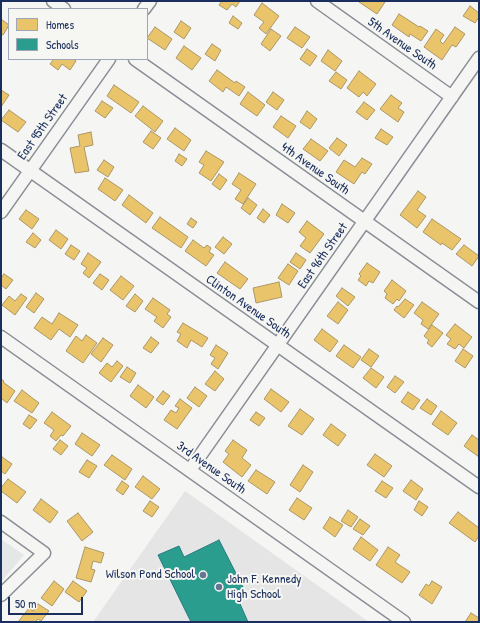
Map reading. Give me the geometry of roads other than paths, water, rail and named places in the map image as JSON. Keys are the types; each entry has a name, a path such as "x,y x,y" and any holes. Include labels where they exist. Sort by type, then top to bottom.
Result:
{"street":[{"path":"53,1 63,8"},
{"name":"5th Avenue South","path":"317,1 452,97"},
{"name":"East 96th Street","path":"190,470 479,58"},
{"name":"East 95th Street","path":"1,212 108,60"},
{"name":"4th Avenue South","path":"136,60 479,302"},
{"name":"Clinton Avenue South","path":"1,150 479,488"},
{"name":"3rd Avenue South","path":"1,338 404,622"},
{"path":"1,522 44,553 1,595"}],"place":[{"name":"Wilson Pond School","path":"203,575"},
{"name":"John F. Kennedy High School","path":"219,587"}]}
